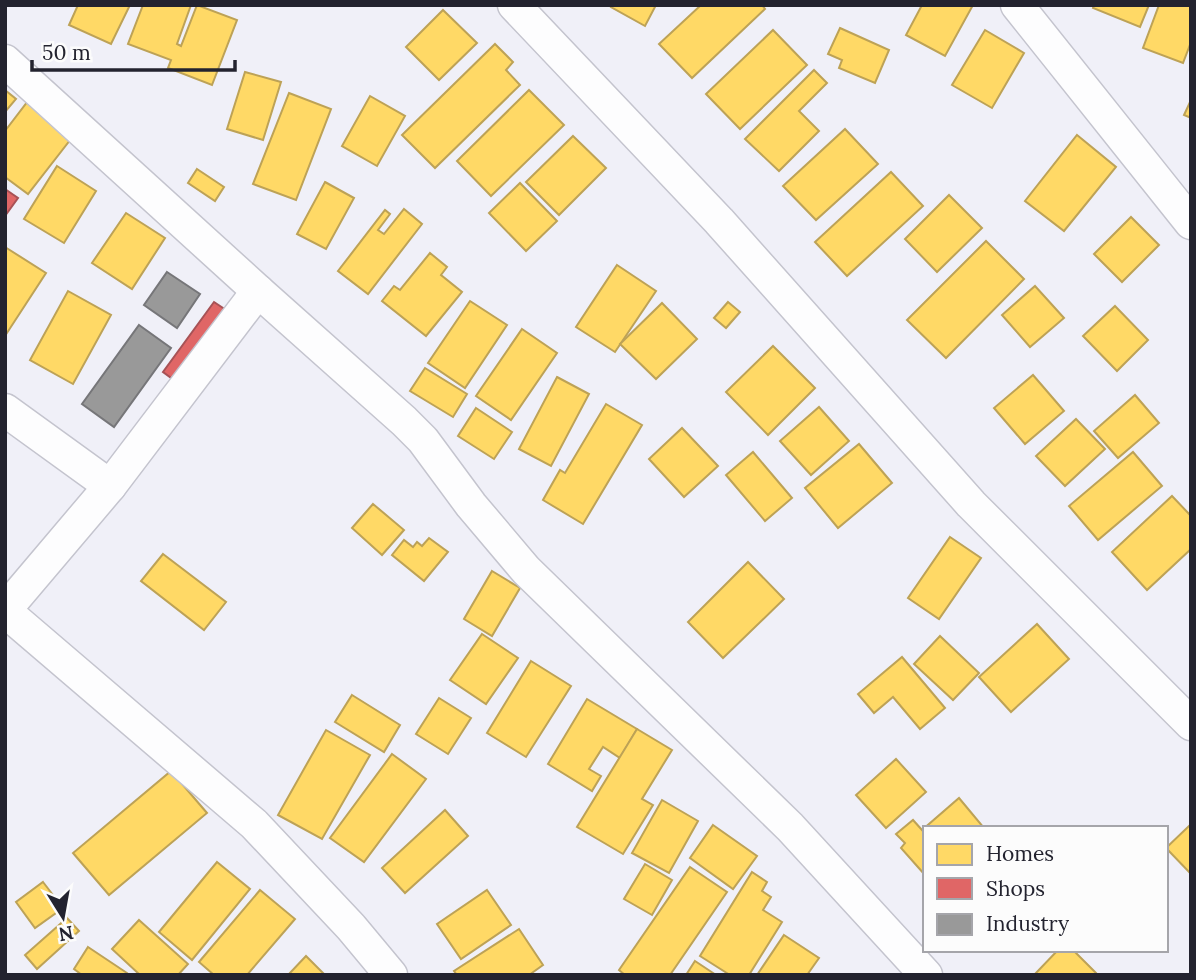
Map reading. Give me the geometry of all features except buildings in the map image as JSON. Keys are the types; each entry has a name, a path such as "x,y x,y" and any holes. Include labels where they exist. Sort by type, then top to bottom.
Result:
{"street":[{"path":"514,5 719,221 971,504 1191,724"},
{"path":"1017,5 1191,223"},
{"path":"5,61 404,421 423,440 471,505 526,570 790,827 926,975"},
{"path":"258,291 110,486 5,610 254,824 351,927 391,975"},
{"path":"5,411 110,486"}]}
